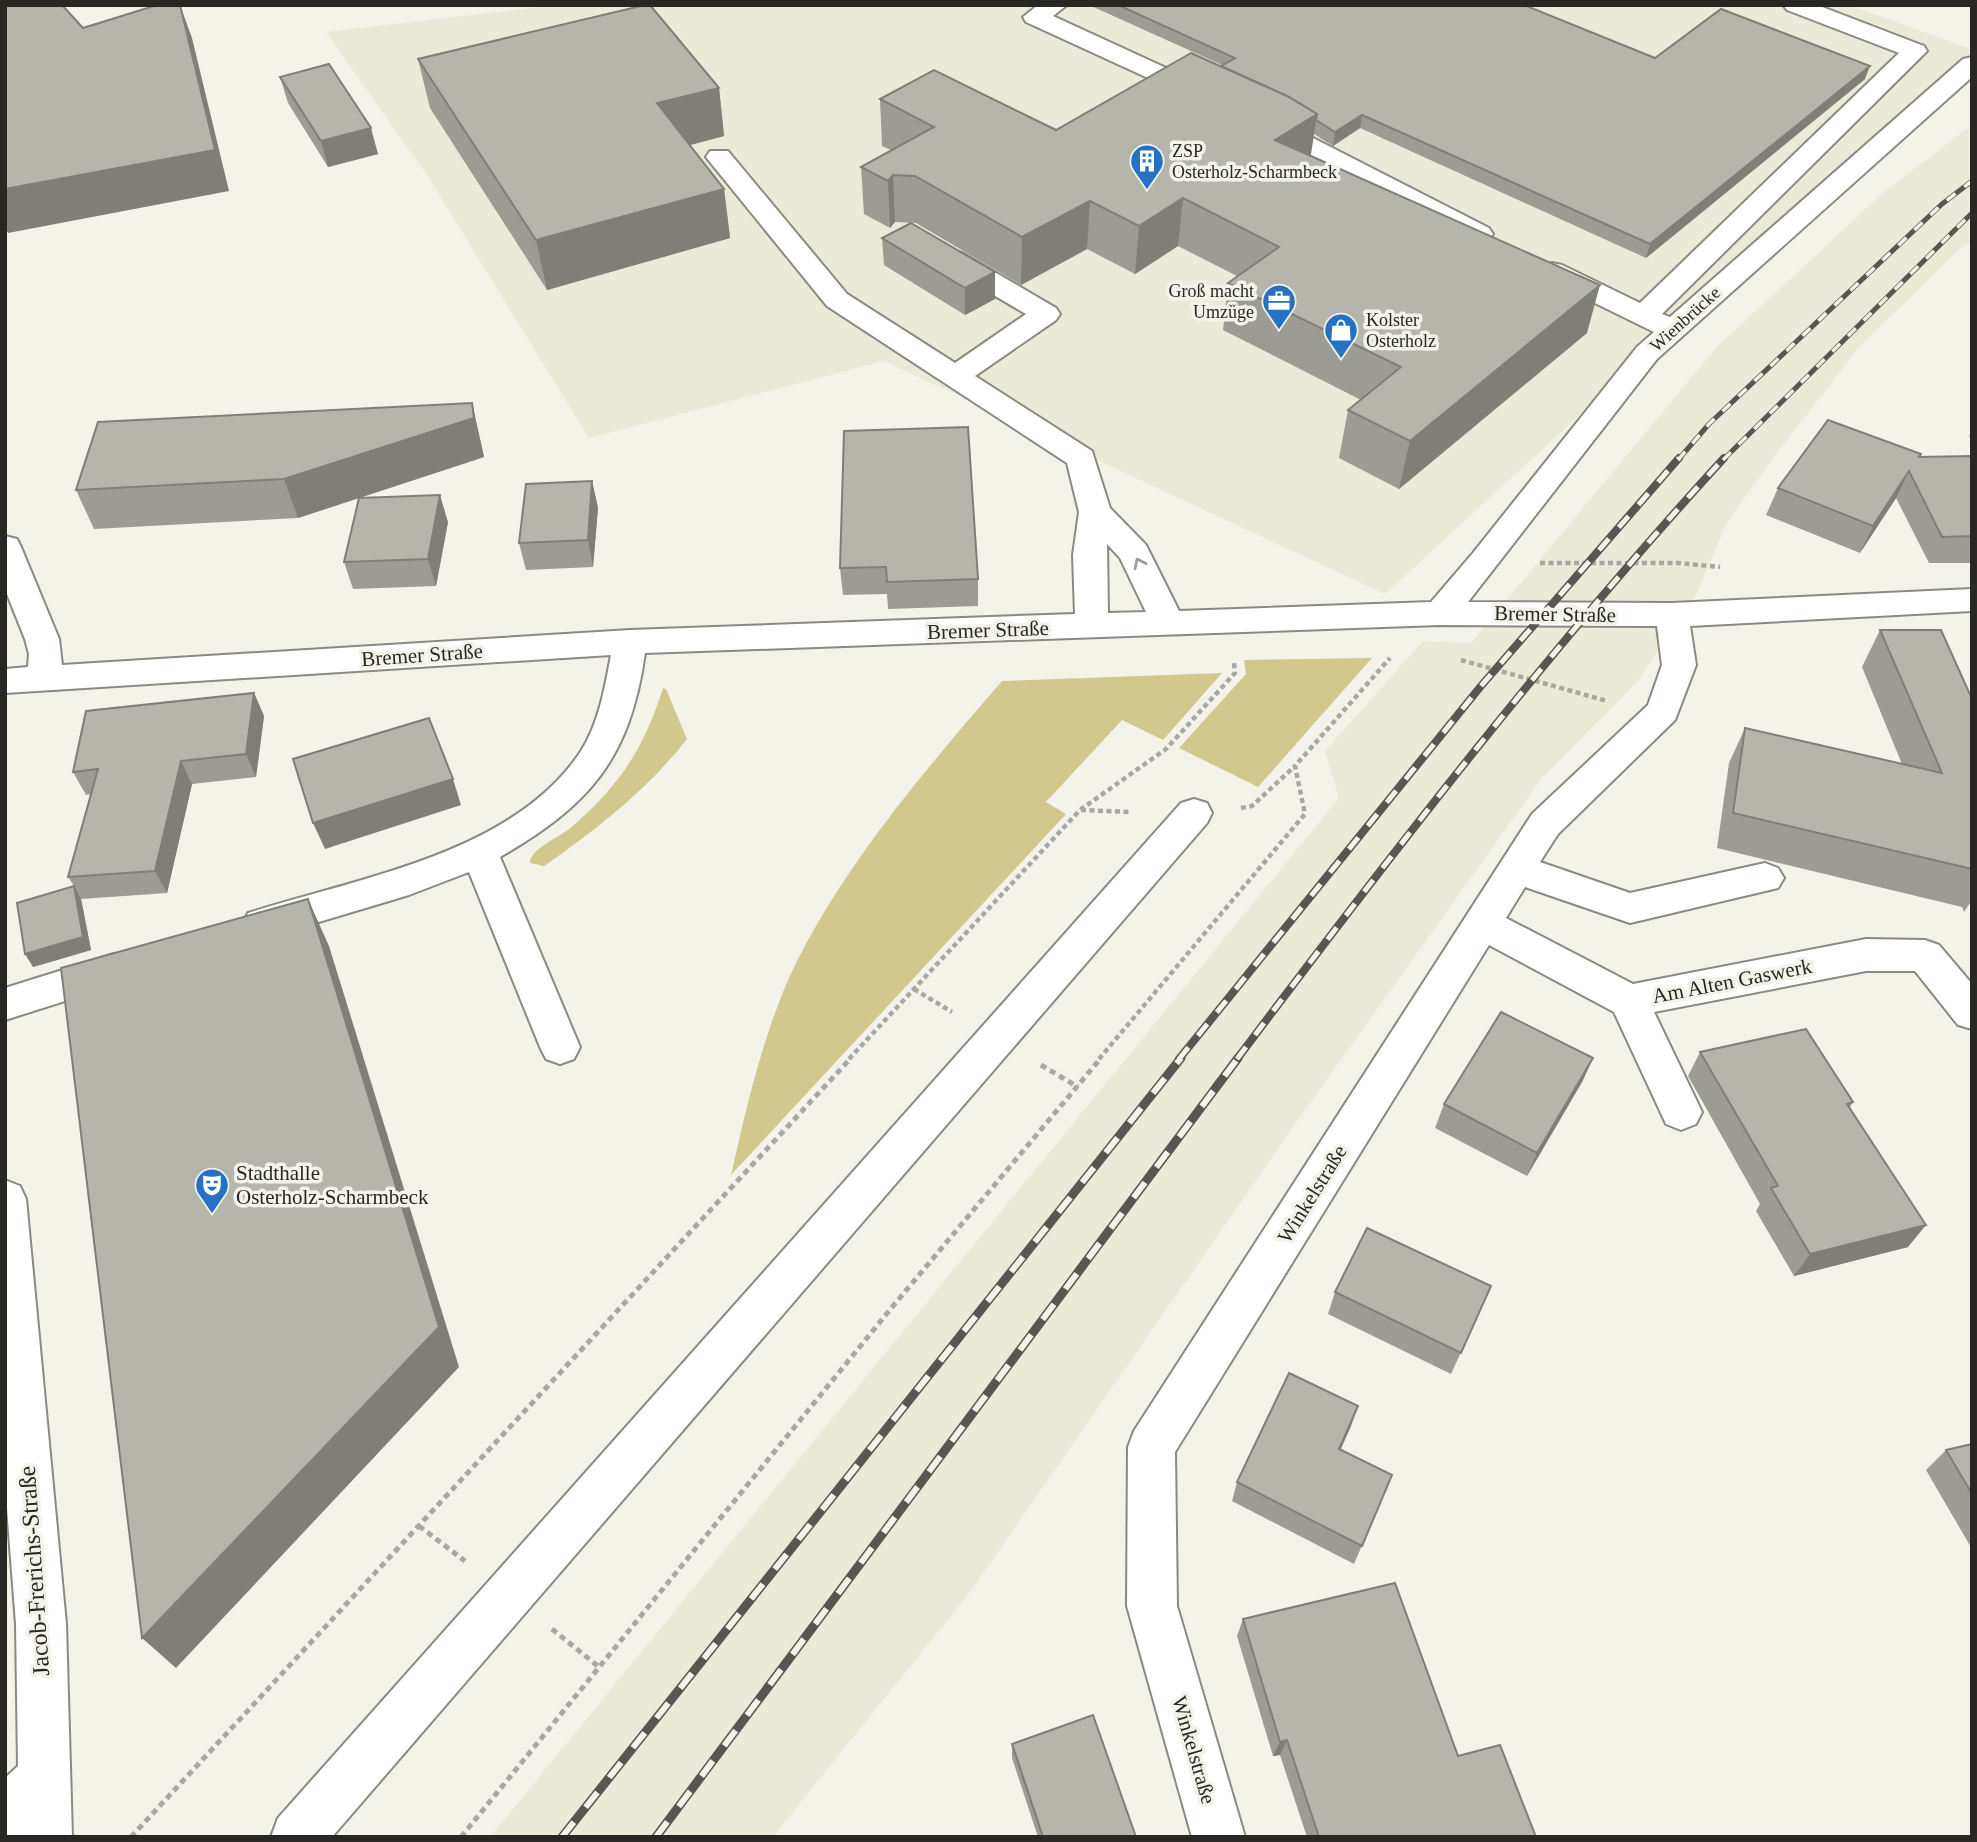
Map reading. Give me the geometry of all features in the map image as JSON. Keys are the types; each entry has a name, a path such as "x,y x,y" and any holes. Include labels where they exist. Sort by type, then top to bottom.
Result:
{"street":[{"path":"1055,5 1035,18 1291,134 1329,158 1497,243"},
{"path":"1642,317 1914,51 1795,5"},
{"name":"Wienbrücke","path":"1440,613 1485,561 1647,353 1972,64"},
{"path":"719,157 837,300 1081,458 1095,512 1089,555 1092,626"},
{"path":"928,245 1046,314 956,376"},
{"path":"1534,262 1672,330"},
{"path":"1095,512 1135,553 1168,624"},
{"path":"5,547 42,639 46,654 44,678"},
{"name":"Bremer Straße","path":"5,681 630,642 1440,613 1672,615 1972,600"},
{"name":"Winkelstraße","path":"1219,1837 1152,1606 1151,1447 1545,824 1662,711 1679,665 1672,615"},
{"path":"227,935 435,871 479,851 557,802 592,763 612,726 624,684 630,642"},
{"path":"297,1837 507,1593 1194,813"},
{"path":"479,851 560,1047"},
{"path":"1517,869 1630,908 1765,877"},
{"name":"Am Alten Gaswerk","path":"1483,925 1629,1001 1866,956 1925,956 1972,1013"},
{"path":"5,1004 149,960"},
{"path":"1629,1001 1681,1112"},
{"name":"Jacob-Frerichs-Straße","path":"5,1199 41,1624 45,1837"},
{"path":"5,1816 44,1776"}],"path":[{"path":"461,1837 885,1317 1305,814 1294,766 1398,650 1440,613"},
{"path":"131,1837 1080,810 1166,749 1235,673 1228,621"},
{"path":"1455,658 1603,698 1616,706 1662,711"}],"shaded area":[{"path":"556,5 1848,5 1972,49 1972,65 1647,353 1385,594 884,361 589,438 429,178 326,32"},
{"path":"1972,125 1972,242 1964,245 1860,346 1773,458 1726,524 1698,591 1638,681 1542,778 1293,1127 970,1592 773,1837 490,1837 1339,798 1325,751 1423,641 1471,643 1716,348 1884,192"},
{"path":"1372,658 1258,787 1179,748 1246,674 1244,660"},
{"path":"1222,673 1163,740 1122,720 1046,802 1066,814 731,1175 765,1042 795,965 839,889 889,817 1002,681"},
{"path":"663,688 666,689 687,739 656,775 602,823 544,866 530,863 535,853 586,814 615,782 638,749"}],"building":[{"path":"5,5 62,5 83,28 157,5 180,5 215,150 5,189"},
{"path":"650,5 719,88 657,103 724,189 536,240 418,59"},
{"path":"1118,5 1524,5 1655,58 1721,9 1870,66 1650,244 1362,115 1335,132 1316,120 1317,114 1287,96 1221,66 1235,58"},
{"path":"1191,53 1287,96 1317,114 1275,140 1600,285 1410,441 1348,410 1401,367 1228,283 1279,247 1183,198 1139,226 1090,201 1022,237 915,176 893,175 888,181 861,167 934,127 880,99 934,70 1056,130"},
{"path":"329,64 371,128 321,141 280,77"},
{"path":"911,223 995,272 965,288 882,238"},
{"path":"472,403 474,418 284,479 76,490 98,422"},
{"path":"1828,420 1921,454 1919,457 1972,456 1972,536 1942,537 1909,471 1873,526 1778,488"},
{"path":"968,427 978,579 887,582 886,567 840,568 844,431"},
{"path":"592,481 588,540 519,543 526,484"},
{"path":"440,495 428,559 344,562 359,498"},
{"path":"1880,630 1941,630 1972,699 1972,869 1733,813 1745,728 1942,773"},
{"path":"254,693 246,754 181,761 155,871 68,877 98,769 73,772 86,711"},
{"path":"429,718 453,779 313,823 293,759"},
{"path":"74,886 83,937 25,954 17,903"},
{"name":"Stadthalle Osterholz-Scharmbeck","path":"308,899 439,1327 142,1638 61,968"},
{"path":"1501,1012 1593,1058 1537,1153 1444,1104"},
{"path":"1806,1029 1853,1102 1847,1104 1926,1225 1810,1254 1771,1188 1778,1186 1700,1052"},
{"path":"1367,1228 1491,1286 1461,1353 1335,1292"},
{"path":"1289,1373 1358,1406 1339,1449 1392,1475 1362,1546 1237,1482"},
{"path":"1972,1444 1972,1494 1946,1450"},
{"path":"1395,1583 1458,1756 1500,1745 1536,1837 1319,1837 1287,1740 1280,1742 1243,1619"},
{"path":"1093,1715 1136,1837 1043,1837 1012,1744"}],"railway":[{"path":"1678,460 1709,424 1942,204 1972,181"},
{"path":"1723,460 1972,213"},
{"path":"1179,1059 1481,686 1679,458"},
{"path":"1237,1059 1354,905 1534,677 1724,458"},
{"path":"562,1837 1181,1058"},
{"path":"656,1837 1238,1058"}],"place":[{"name":"ZSP Osterholz-Scharmbeck","path":"1147,191"},
{"name":"Groß macht Umzüge","path":"1279,331"},
{"name":"Kolster Osterholz","path":"1341,360"},
{"name":"Stadthalle Osterholz-Scharmbeck","path":"212,1215"}]}
